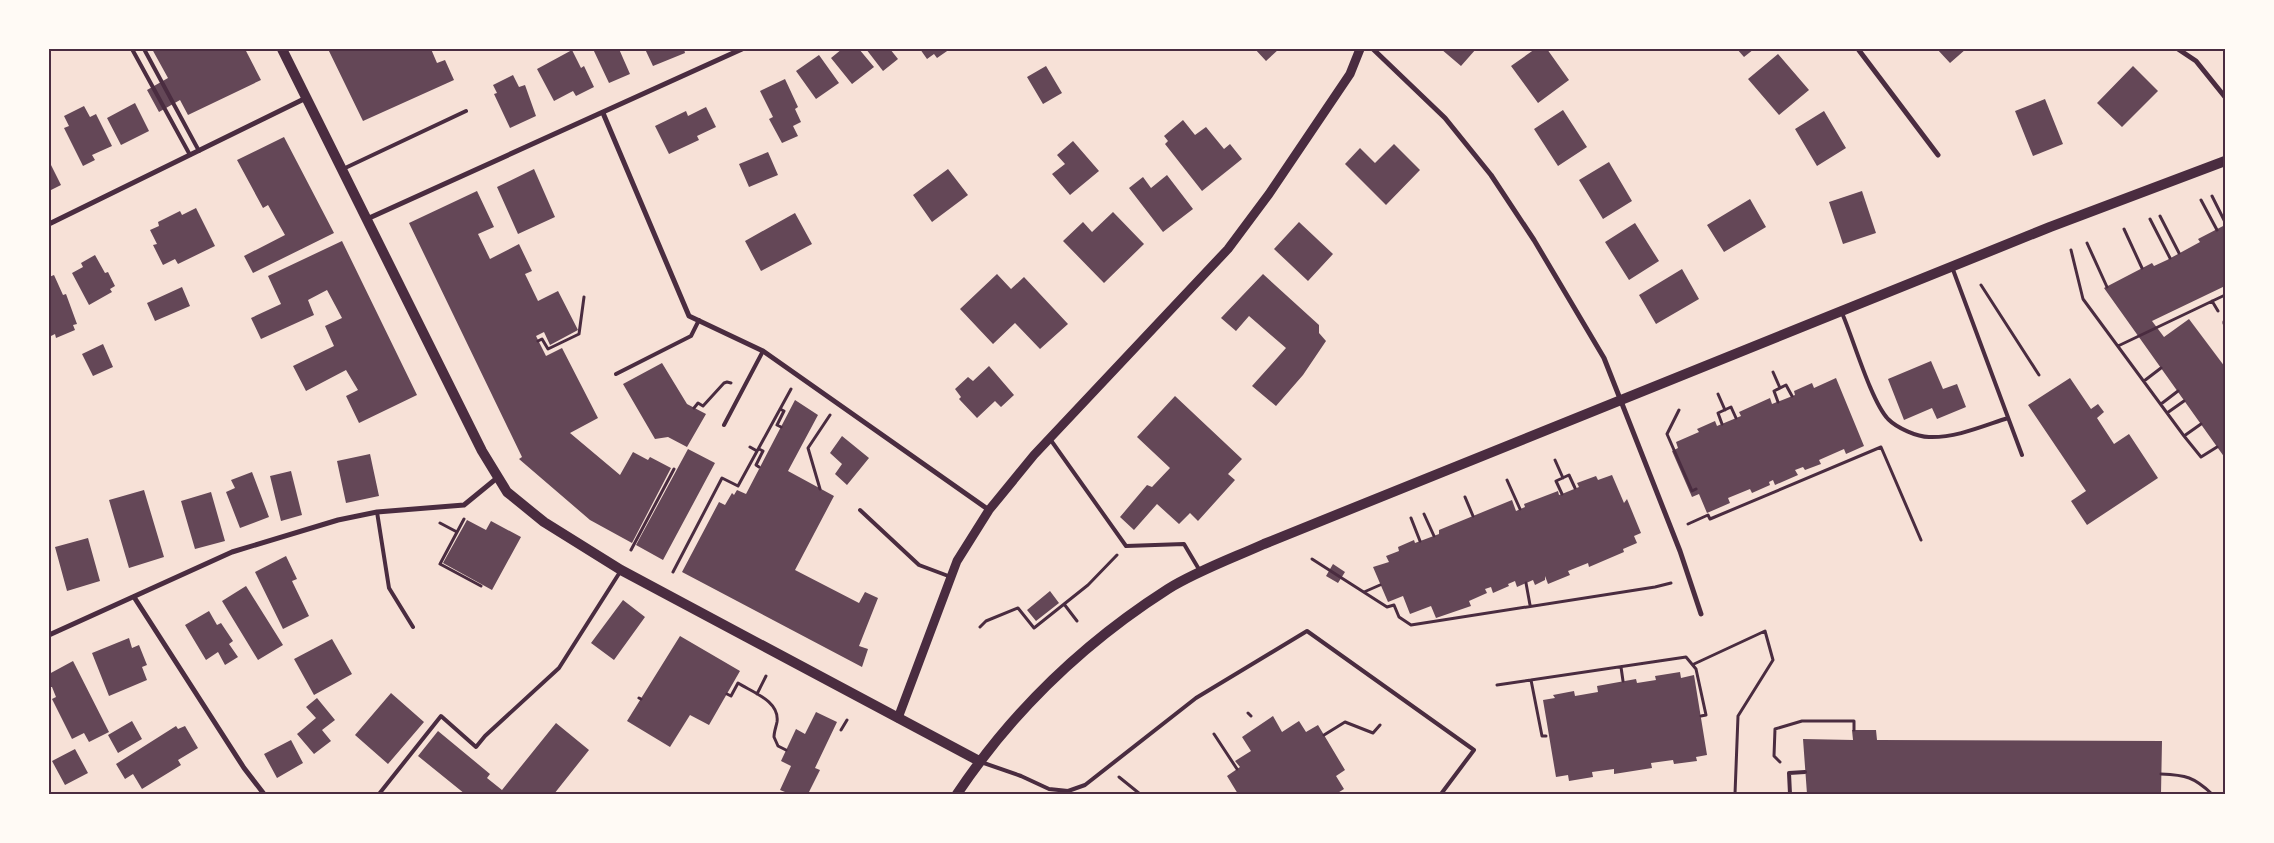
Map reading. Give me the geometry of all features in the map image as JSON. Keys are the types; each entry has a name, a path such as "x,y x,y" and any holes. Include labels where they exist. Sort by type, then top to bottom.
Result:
{"main road":[{"path":"282,49 497,478 507,492 544,522 621,570 979,761"},
{"path":"957,794 979,761 1019,714 1105,632 1170,588 1264,544 1952,267 2225,160"}],"street":[{"path":"367,220 510,153 603,114 742,49"},
{"path":"898,718 957,561 989,510 1034,455 1228,249 1269,194 1350,74 1360,49"},
{"path":"1373,49 1445,118 1491,175 1534,240 1604,358 1680,551 1700,614"},
{"path":"1858,49 1938,154"},
{"path":"2178,49 2196,61 2225,97"},
{"path":"49,224 306,98"},
{"path":"603,114 689,316 762,351 989,510"},
{"path":"49,635 232,552 338,520 377,512 464,504 497,478"},
{"path":"134,597 244,768 264,794"}],"lane":[{"path":"132,49 190,155"},
{"path":"144,49 199,151"},
{"path":"342,170 466,112"},
{"path":"1952,267 2022,455"},
{"path":"1842,312 1877,402 1888,419 1906,431 1929,437 1964,432 2008,418"},
{"path":"616,374 691,336 698,320"},
{"path":"724,425 762,351"},
{"path":"1050,439 1126,546 1184,544 1201,573"},
{"path":"860,510 919,565 951,577"},
{"path":"377,512 388,588 413,626"},
{"path":"379,794 441,716 476,746 559,668 621,570"},
{"path":"979,761 1021,776 1049,789 1068,791 1085,785 1196,698 1307,631 1474,750 1441,794"},
{"path":"1790,794 1790,773 1805,772"}],"path":[{"path":"2212,196 2225,222"},
{"path":"2201,200 2217,230"},
{"path":"2160,216 2179,253"},
{"path":"2150,220 2170,258"},
{"path":"2124,229 2142,268"},
{"path":"2088,243 2107,287"},
{"path":"2070,250 2083,299 2184,436 2201,457 2217,448"},
{"path":"1980,285 2039,375"},
{"path":"2118,346 2225,295"},
{"path":"538,341 542,339 548,349 579,334 584,297"},
{"path":"2144,381 2161,368"},
{"path":"1773,372 1780,388"},
{"path":"694,408 698,403 703,406 724,383 730,382"},
{"path":"1778,402 1774,391 1786,385 1792,396"},
{"path":"673,572 722,478 738,486 791,389"},
{"path":"2161,404 2178,391"},
{"path":"1718,394 1725,410"},
{"path":"2168,413 2184,401"},
{"path":"1722,424 1718,413 1730,407 1736,418"},
{"path":"780,409 784,411 777,425 781,427"},
{"path":"1679,410 1667,434 1692,490 1696,488"},
{"path":"820,489 808,448 830,414"},
{"path":"2184,436 2201,424"},
{"path":"1688,524 1708,515 1710,519 1881,446 1921,540"},
{"path":"750,447 763,451 756,465 760,467"},
{"path":"1555,460 1563,478"},
{"path":"631,550 674,469"},
{"path":"1562,494 1556,481 1569,475 1575,488"},
{"path":"1507,480 1520,509"},
{"path":"1465,497 1473,516"},
{"path":"1424,514 1434,536"},
{"path":"464,518 440,564 481,586"},
{"path":"1411,518 1420,541"},
{"path":"436,520 457,532"},
{"path":"980,627 986,621 1018,608 1034,628 1088,585 1126,546"},
{"path":"1312,559 1387,607 1394,606 1399,617 1411,625 1671,583"},
{"path":"1526,583 1530,605"},
{"path":"1363,592 1380,585"},
{"path":"1064,604 1077,621"},
{"path":"1694,664 1765,631 1773,660 1738,716 1735,794"},
{"path":"1497,685 1686,657 1694,664 1706,715 1701,716"},
{"path":"1621,667 1623,681"},
{"path":"757,694 766,676"},
{"path":"1531,680 1542,736 1546,736"},
{"path":"727,694 731,696 738,683 770,702 776,712 777,721 774,737 778,746 786,750"},
{"path":"841,730 847,720"},
{"path":"1774,756 1775,729 1802,721 1854,721 1854,730"},
{"path":"1324,735 1345,722 1373,733 1380,724"},
{"path":"1214,734 1237,769"},
{"path":"2161,774 2183,775 2198,781 2212,794"},
{"path":"1118,776 1140,794"}],"building":[{"path":"152,49 245,49 261,80 188,115 180,100 159,112 147,90 168,78"},
{"path":"328,49 431,49 437,63 445,60 454,80 363,121"},
{"path":"593,49 619,49 630,74 609,83"},
{"path":"645,49 684,49 685,53 653,66"},
{"path":"842,49 859,49 874,67 852,84 831,58"},
{"path":"866,49 890,49 898,59 883,71"},
{"path":"920,49 950,49 937,58 934,54 927,59"},
{"path":"1255,49 1279,49 1266,61"},
{"path":"1441,49 1476,49 1461,66"},
{"path":"1535,49 1547,49 1569,80 1538,103 1511,66"},
{"path":"1737,49 1754,49 1744,57"},
{"path":"1937,49 1966,49 1950,63"},
{"path":"572,50 581,68 584,66 594,87 576,96 573,91 554,101 537,69"},
{"path":"1778,54 1809,90 1779,115 1748,79"},
{"path":"819,55 839,83 816,99 796,71"},
{"path":"1046,66 1062,93 1043,104 1027,77"},
{"path":"2133,66 2158,91 2122,127 2097,103"},
{"path":"513,75 519,87 525,85 536,116 510,128 494,94 497,93 493,85"},
{"path":"785,79 798,107 795,109 801,122 793,126 798,136 782,143 769,119 773,117 760,91"},
{"path":"2045,99 2063,144 2033,156 2015,111"},
{"path":"135,103 149,131 121,145 107,118"},
{"path":"84,106 90,117 96,114 112,146 92,155 95,160 83,166 64,128 69,126 64,116"},
{"path":"706,107 716,127 697,136 699,140 669,154 655,126 686,111 688,116"},
{"path":"1563,110 1587,147 1558,166 1534,129"},
{"path":"1824,111 1846,148 1817,166 1795,129"},
{"path":"1183,120 1195,135 1206,127 1224,149 1230,144 1242,159 1202,191 1165,144 1168,141 1164,136"},
{"path":"284,137 334,233 253,273 244,256 285,235 268,205 263,208 237,160"},
{"path":"1073,141 1099,171 1070,195 1052,174 1065,164 1057,155"},
{"path":"1394,144 1420,170 1386,205 1345,164 1360,148 1375,163"},
{"path":"768,152 778,175 749,187 739,164"},
{"path":"49,161 61,185 49,191"},
{"path":"1609,162 1632,201 1603,219 1579,180"},
{"path":"534,169 555,217 518,234 497,187"},
{"path":"948,169 968,195 932,222 913,195"},
{"path":"1167,175 1193,209 1163,232 1129,188 1143,177 1151,188"},
{"path":"477,191 494,227 478,234 490,259 519,244 532,271 525,274 538,301 558,291 578,330 550,345 544,332 536,336 546,356 562,348 598,418 570,433 620,475 633,452 648,460 650,457 671,468 632,543 590,520 519,459 522,457 409,223"},
{"path":"1862,191 1876,233 1843,244 1829,202"},
{"path":"1750,199 1766,227 1724,252 1707,225"},
{"path":"196,208 215,246 178,264 175,259 163,265 153,245 157,244 150,230 159,226 158,222 180,211 182,215"},
{"path":"1113,212 1144,244 1104,283 1063,241 1083,222 1092,232"},
{"path":"795,213 812,244 761,271 745,241"},
{"path":"1299,222 1333,254 1308,281 1274,249"},
{"path":"1635,223 1659,261 1629,280 1605,242"},
{"path":"2225,225 2225,286 2152,321 2164,337 2189,319 2225,367 2225,458 2104,288 2152,263 2154,266 2167,260 2200,242 2198,239"},
{"path":"342,241 417,395 359,423 346,396 358,390 346,370 306,391 293,366 334,346 325,326 342,318 327,290 308,300 314,315 261,339 251,318 281,304 268,276"},
{"path":"95,255 105,273 108,272 115,286 110,289 112,292 89,305 72,273 83,267 81,263"},
{"path":"1682,269 1699,299 1656,324 1639,295"},
{"path":"997,274 1011,289 1024,277 1068,324 1040,349 1015,323 993,344 960,309"},
{"path":"1263,274 1319,325 1319,333 1326,341 1303,375 1276,406 1252,386 1286,348 1249,316 1236,331 1221,318"},
{"path":"54,275 63,295 66,294 77,324 73,325 75,330 56,338 55,334 51,336 49,331 49,277"},
{"path":"182,287 190,306 155,321 147,303"},
{"path":"103,344 113,367 93,376 82,354"},
{"path":"1931,361 1943,389 1957,384 1966,407 1937,419 1932,408 1904,420 1888,379"},
{"path":"662,363 687,404 706,414 687,447 668,437 655,439 623,384"},
{"path":"989,366 1014,395 1001,407 995,401 977,418 959,399 961,397 955,389 968,377 973,381"},
{"path":"1836,378 1864,446 1846,454 1844,449 1819,460 1821,464 1805,470 1803,467 1795,470 1798,475 1775,485 1773,480 1769,482 1770,485 1752,493 1750,489 1728,498 1730,503 1707,513 1699,494 1692,497 1672,451 1678,448 1676,442 1699,432 1697,429 1715,421 1717,426 1741,416 1739,412 1770,398 1772,404 1795,395 1794,391 1812,383 1814,388"},
{"path":"2070,378 2091,409 2098,404 2104,412 2097,418 2114,444 2129,434 2158,478 2087,525 2071,501 2086,491 2028,405"},
{"path":"1175,396 1242,459 1228,474 1235,480 1198,521 1190,513 1179,524 1157,504 1134,530 1120,517 1147,485 1152,487 1170,468 1137,437"},
{"path":"795,400 818,415 788,471 834,496 795,570 859,603 865,592 878,598 859,646 868,649 862,667 682,572 719,502 725,505 732,493 734,495 737,490 746,494"},
{"path":"842,436 869,458 847,485 835,474 842,464 830,453"},
{"path":"688,449 715,463 663,560 636,545"},
{"path":"370,454 379,496 346,503 337,461"},
{"path":"291,471 302,515 281,521 270,476"},
{"path":"252,472 269,517 240,528 226,492 235,488 231,480"},
{"path":"1612,475 1624,503 1627,499 1641,533 1634,536 1637,543 1623,549 1624,552 1589,567 1588,563 1568,571 1570,575 1548,584 1545,576 1545,580 1535,585 1533,580 1517,587 1515,581 1508,584 1509,586 1493,593 1491,587 1485,589 1487,593 1469,601 1471,606 1436,618 1431,606 1410,614 1403,596 1388,602 1373,567 1389,562 1386,556 1399,551 1398,547 1414,540 1415,543 1439,534 1439,530 1512,500 1516,511 1525,507 1524,504 1558,491 1559,495 1579,487 1577,483 1596,476 1598,480"},
{"path":"144,490 164,557 129,568 109,500"},
{"path":"211,492 225,541 195,549 181,501"},
{"path":"467,520 486,530 491,521 521,537 492,590 443,563"},
{"path":"88,538 100,581 67,591 55,547"},
{"path":"286,556 297,579 292,581 309,616 283,629 255,572"},
{"path":"1333,564 1345,572 1338,583 1326,576"},
{"path":"246,586 283,645 258,660 222,601"},
{"path":"1050,591 1059,603 1036,621 1027,610"},
{"path":"623,600 645,617 614,660 591,643"},
{"path":"209,611 217,625 221,623 233,641 229,644 238,657 225,665 218,652 206,660 185,625"},
{"path":"680,636 740,671 709,725 690,715 670,747 627,721"},
{"path":"129,638 132,648 139,645 147,665 142,667 147,680 109,696 92,653"},
{"path":"332,639 352,674 314,695 294,659"},
{"path":"73,661 109,732 89,742 84,733 72,739 52,699 56,697 52,687 49,687 49,674"},
{"path":"1680,672 1681,678 1694,675 1707,755 1696,757 1697,761 1674,764 1673,760 1651,763 1652,768 1614,774 1614,769 1592,772 1593,777 1569,781 1568,775 1556,777 1543,700 1555,698 1553,695 1574,691 1575,696 1598,692 1597,686 1636,679 1637,683 1656,680 1655,676"},
{"path":"391,693 424,722 388,764 355,735"},
{"path":"317,698 335,720 322,730 331,741 314,754 297,734 316,718 306,707"},
{"path":"816,712 837,722 815,768 820,770 808,794 790,794 780,790 791,766 781,761 796,729 805,734"},
{"path":"1273,716 1282,732 1299,721 1306,732 1318,725 1345,770 1336,776 1344,789 1336,794 1238,794 1227,776 1240,767 1235,761 1251,751 1242,737"},
{"path":"132,721 142,739 118,753 108,735"},
{"path":"556,723 589,750 554,794 465,794 418,756 438,731 490,774 487,778 502,790"},
{"path":"176,726 178,729 185,726 198,748 178,760 181,765 142,789 133,774 125,779 116,764"},
{"path":"1852,730 1876,730 1877,740 2162,741 2161,794 1807,794 1803,739 1853,740"},
{"path":"291,740 303,763 277,778 264,754"},
{"path":"75,749 88,773 65,785 52,761"}]}
